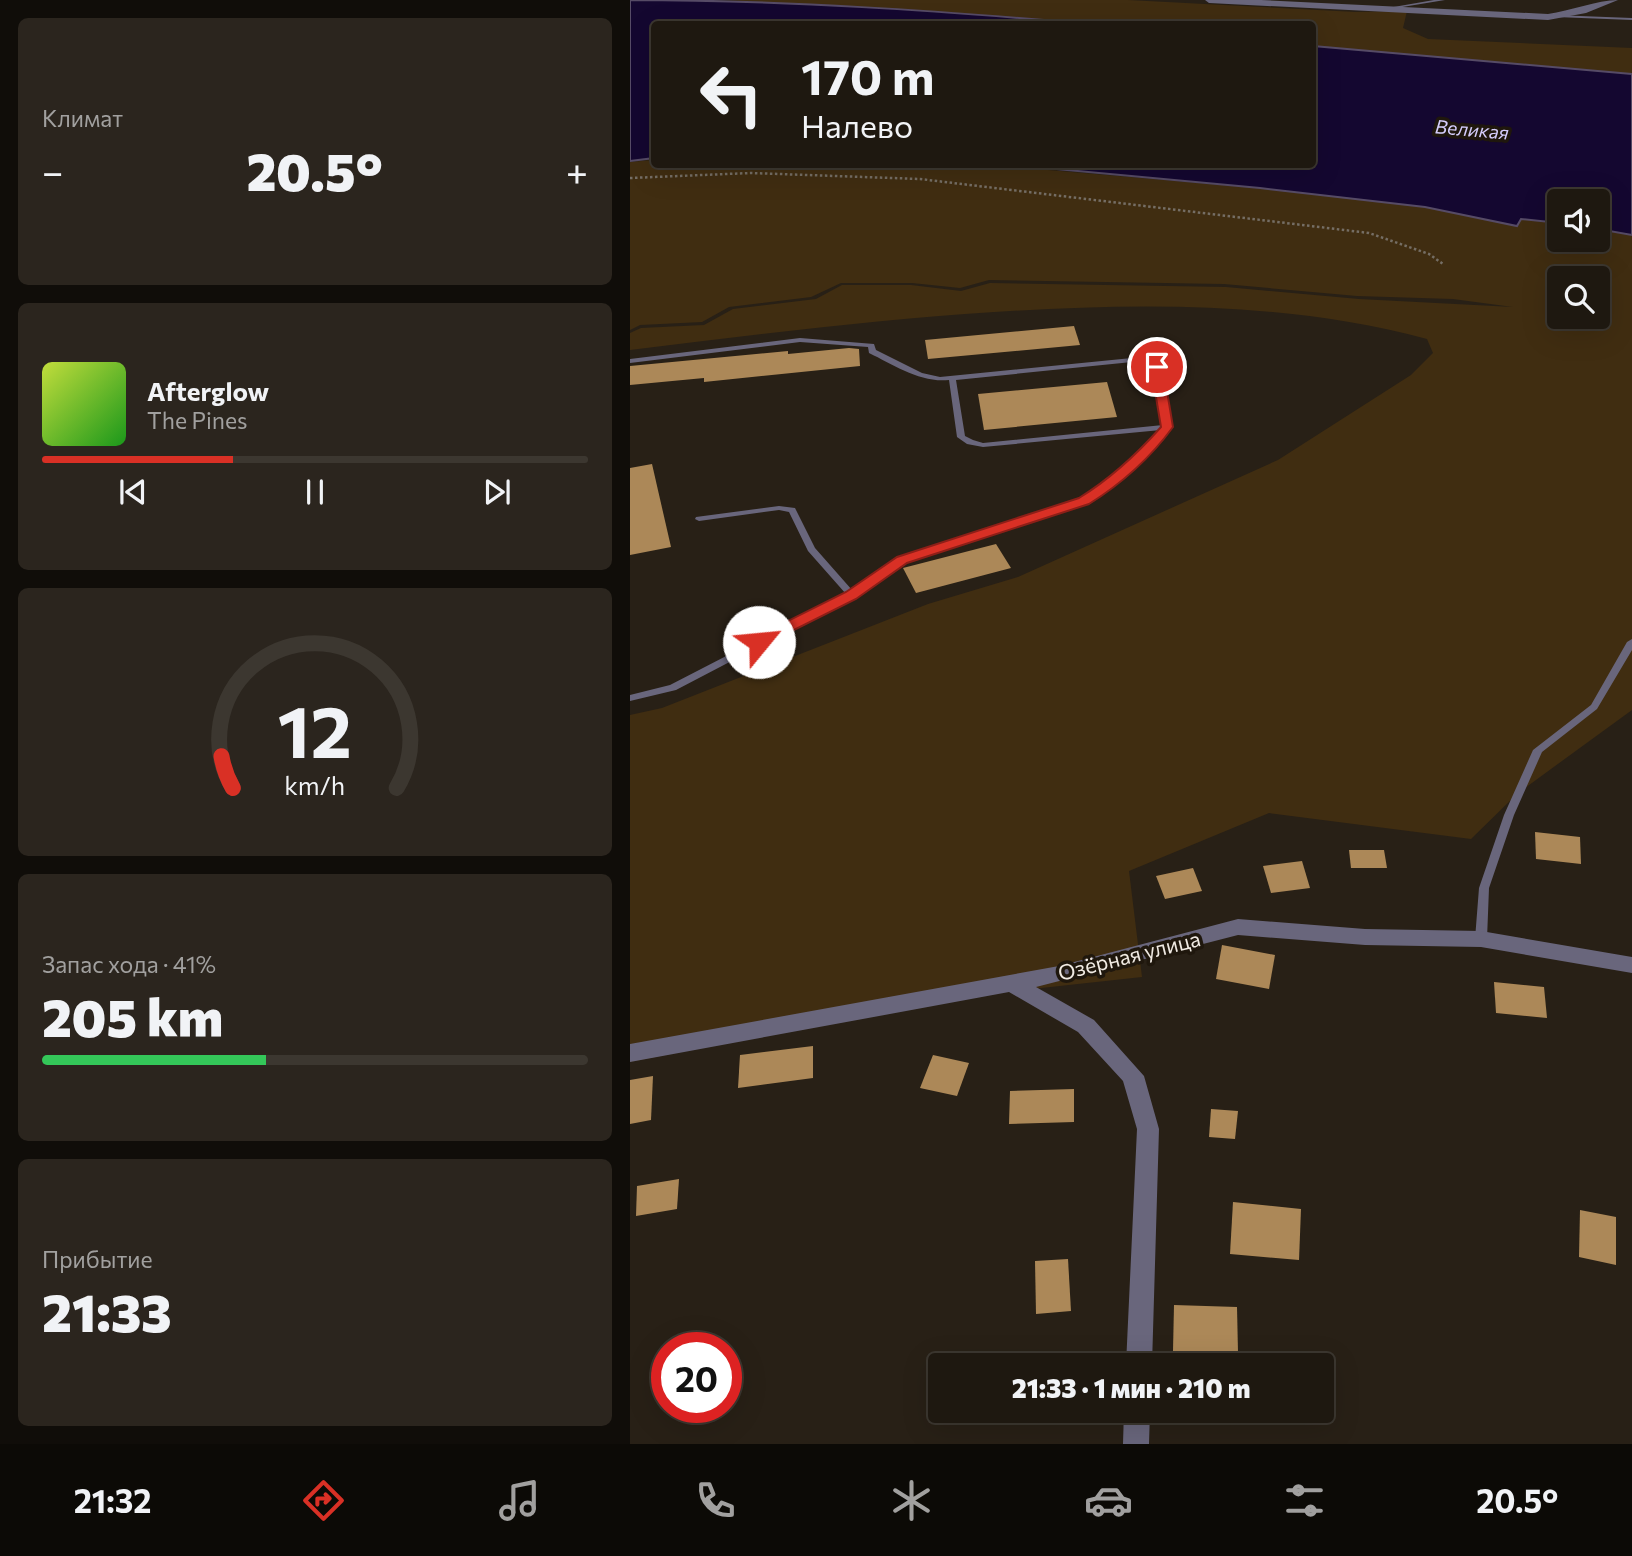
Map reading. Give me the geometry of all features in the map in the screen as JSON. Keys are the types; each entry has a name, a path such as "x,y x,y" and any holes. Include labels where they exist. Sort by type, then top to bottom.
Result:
{"street":[{"path":"1209,0 1548,17 1583,11 1614,0"},
{"name":"Озёрная улица","path":"630,1053 1059,974 1238,927 1365,937 1481,939 1632,965"},
{"path":"1012,983 1086,1026 1133,1076 1148,1129 1139,1353"},
{"path":"1136,1444 1137,1423"}],"lane":[{"path":"1384,9 1443,0"},
{"path":"1548,17 1632,19"},
{"path":"630,360 800,340 872,345 872,351 929,379 1147,361 1157,367 1167,427 1147,451 1100,491 1084,501 902,560 851,595 673,688 630,698"},
{"path":"952,378 961,438 970,442 983,444 1167,427"},
{"path":"699,519 779,508 793,510 811,549 851,595"},
{"path":"1481,939 1484,888 1508,815 1538,750 1594,707 1632,642"}],"path":[{"path":"630,178 751,173 920,179 1369,233 1429,254 1443,264"}],"shaded area":[{"path":"725,0 1128,0 1356,12 1407,11 1403,28 1428,39 1632,48 1632,74 1316,46 1316,21 1056,21"},
{"path":"651,160 651,168 1025,168 1258,188 1425,207 1517,226 1521,219 1547,222 1547,252 1610,252 1610,231 1632,235 1632,710 1518,793 1471,839 1269,813 1129,871 1142,977 967,996 630,1062 630,715 662,708 928,604 1018,577 1278,460 1411,375 1433,353 1427,339 1374,327 1321,317 1212,308 1103,307 948,315 630,350 630,333 641,328 704,325 733,309 816,299 842,285 911,285 961,291 990,283 1226,287 1359,299 1513,307 1453,299 1357,296 1224,284 989,280 960,288 912,283 841,283 811,297 729,307 702,322 640,325 630,330 630,162"}],"water":[{"path":"630,0 862,7 1054,21 651,21 651,158 630,161"},
{"name":"Великая","path":"1316,46 1632,74 1632,235 1610,231 1610,189 1547,189 1547,222 1521,219 1517,226 1425,207 1046,168 1316,168"}],"building":[{"path":"1074,326 1080,345 928,359 925,340"},
{"path":"859,349 860,366 704,382 704,378 630,385 630,366"},
{"path":"1107,382 1117,417 984,430 978,394"},
{"path":"652,464 671,547 630,555 630,468"},
{"path":"996,544 1011,568 916,593 903,568"},
{"path":"1535,832 1580,837 1581,864 1536,859"},
{"path":"1349,850 1384,850 1387,868 1351,868"},
{"path":"1302,861 1310,888 1271,893 1263,866"},
{"path":"1193,868 1202,891 1165,899 1156,876"},
{"path":"1222,945 1275,955 1269,989 1216,979"},
{"path":"1494,982 1544,987 1547,1018 1496,1013"},
{"path":"813,1046 813,1078 738,1088 740,1055"},
{"path":"933,1055 969,1063 957,1096 920,1088"},
{"path":"653,1076 651,1120 630,1124 630,1080"},
{"path":"1074,1089 1074,1122 1009,1124 1010,1091"},
{"path":"1211,1109 1238,1111 1235,1139 1209,1137"},
{"path":"679,1179 677,1209 636,1216 637,1186"},
{"path":"1233,1202 1301,1209 1299,1260 1230,1254"},
{"path":"1580,1210 1616,1217 1616,1265 1579,1257"},
{"path":"1068,1259 1071,1311 1036,1314 1035,1261"},
{"path":"1174,1305 1237,1307 1238,1353 1173,1351"}],"route":[{"path":"759,642 851,595 902,560 962,538 1084,501 1100,491 1147,451 1167,427 1157,367"}]}
